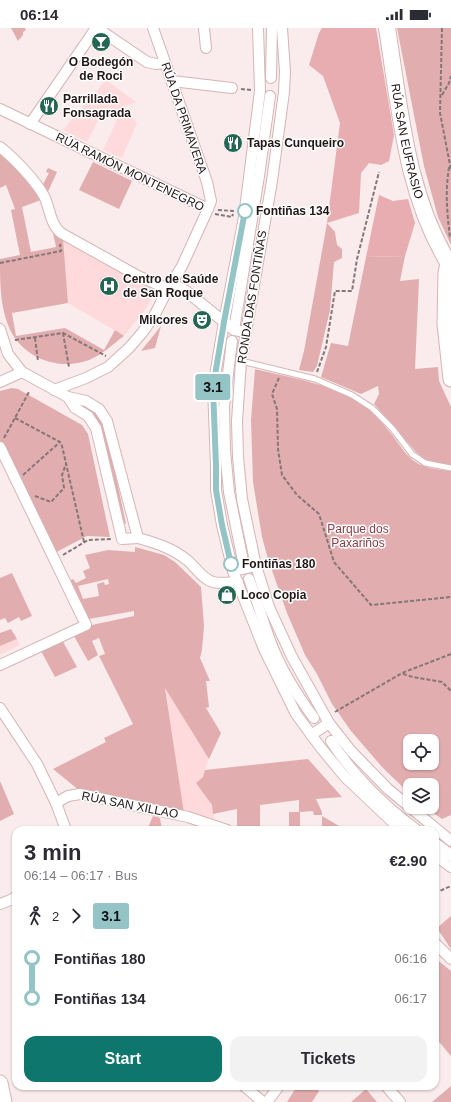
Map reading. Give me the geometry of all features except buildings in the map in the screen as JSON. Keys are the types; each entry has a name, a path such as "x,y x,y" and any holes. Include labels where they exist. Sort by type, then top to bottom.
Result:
{"main road":[{"name":"RÚA SAN EUFRASIO","path":"387,28 408,156 421,205 448,257"}],"street":[{"path":"30,124 97,28 147,62 156,64 165,63"},
{"name":"RÚA DA PRIMAVERA","path":"153,28 172,80 208,188 214,211"},
{"path":"204,28 206,48"},
{"name":"RONDA DAS FONTIÑAS","path":"258,28 260,91 244,218 213,387 216,490 222,525 233,570 264,649 296,714 345,777 397,826"},
{"path":"271,78 272,28"},
{"name":"RONDA DAS FONTIÑAS","path":"282,28 285,72 284,92 272,181 241,360 237,421 238,457 242,499 256,566 269,607 292,657 329,723 351,751 388,789 431,826"},
{"path":"172,80 232,88"},
{"path":"260,91 284,92"},
{"path":"235,324 259,176 270,96"},
{"name":"RÚA RAMÓN MONTENEGRO","path":"0,109 214,211 154,316 142,333 119,358 108,367 86,378 54,390"},
{"path":"0,147 24,171 42,194 54,224 58,230 138,276 186,291 234,330 245,332"},
{"path":"448,257 446,273 451,379"},
{"path":"0,329 8,354 22,372 68,397 86,401 99,410 107,421 138,538"},
{"path":"232,341 224,407 225,451 229,492 243,561"},
{"path":"0,382 22,372"},
{"path":"68,397 75,408 88,416 96,428 122,539 138,538 158,543 172,549 213,583 238,582"},
{"path":"0,665 86,625 16,481 2,443"},
{"path":"233,570 256,566"},
{"path":"249,579 272,645 287,676 314,718"},
{"path":"0,708 37,764 56,803 65,826"},
{"path":"311,735 329,723"},
{"path":"330,741 358,776 398,816 412,826"},
{"name":"RÚA SAN XILLAO","path":"56,803 68,796 80,794 188,817 215,826"},
{"name":"RONDA DAS FONTIÑAS","path":"439,832 451,841"},
{"path":"439,846 451,855"},
{"path":"439,858 451,867"},
{"path":"0,904 12,899"},
{"path":"439,947 451,959"},
{"path":"0,1083 4,1102"},
{"path":"249,1090 263,1102"},
{"path":"266,1102 276,1090"},
{"path":"390,1090 400,1102"}],"lane":[{"path":"241,360 315,379 352,395 372,408 392,428 412,454 425,463 451,468"}],"path":[{"path":"442,28 440,113 449,166 451,170"},
{"path":"441,96 449,83 451,76"},
{"path":"232,88 260,91"},
{"path":"448,257 446,187 449,166"},
{"path":"315,379 326,347 335,291 352,291 357,259 379,172"},
{"path":"214,211 234,213 232,217 214,211"},
{"path":"0,263 61,251 58,230"},
{"path":"63,333 69,367"},
{"path":"13,340 63,333 106,356"},
{"path":"35,338 38,361"},
{"path":"282,371 272,394 277,409 278,448 282,475 297,495 319,514 334,562 371,605 451,597"},
{"path":"2,443 29,392"},
{"path":"15,418 60,442 67,463 84,542"},
{"path":"16,481 60,442"},
{"path":"22,492 51,502 64,488 62,475 67,463"},
{"path":"55,560 88,540 122,539"},
{"path":"334,713 402,673 451,654"},
{"path":"402,673 413,677 442,682 451,691"},
{"path":"439,891 451,886"}],"shaded area":[{"path":"322,28 376,28 394,135 389,161 381,165 369,163 361,173 359,213 327,223 340,123 323,76 309,65"},
{"path":"106,80 136,102 123,107 137,123 122,158 103,150 117,120 102,113 87,142 63,130"},
{"path":"379,195 393,201 408,199 415,223 405,256 366,257"},
{"name":"Centro de Saúde de San Roque","path":"63,239 153,287 155,293 144,311 124,336 68,303"},
{"path":"17,639 20,645 0,655 0,646"},
{"path":"165,686 209,757 203,777 196,783 212,805 215,824 184,813"},
{"path":"153,816 160,818 161,826 149,826"}],"green space":[{"path":"11,28 25,28 26,30 23,32 23,35 18,41"},
{"path":"397,28 451,28 451,245 438,217 424,166"},
{"path":"0,152 27,178 41,200 22,207 31,252 56,247 53,233 63,239 68,303 12,313 16,336 65,328 104,350 115,330 124,336 94,358 77,363 65,364 53,363 41,359 21,346 8,325 2,301 0,259 20,255 11,210 15,209 6,185 0,188"},
{"path":"93,162 132,181 119,209 79,190"},
{"path":"48,168 57,172 46,196 41,188 49,173 46,172"},
{"path":"327,223 335,232 337,245 342,249 342,258 334,262 330,310 317,366 313,372 299,370 304,351"},
{"path":"405,256 400,281 419,279 415,369 438,367 439,381 451,407 451,466 425,459 416,452 374,404 379,394 378,386 361,394 321,377 331,343 348,346 366,257"},
{"path":"161,326 155,348 141,351"},
{"name":"Parque dos Paxariños","path":"255,369 327,387 355,400 378,418 408,456 418,464 451,471 451,815 442,819 435,814 439,814 439,778 403,778 403,787 382,767 351,731 332,704 317,674 305,655 287,613 262,537 253,482 251,420"},
{"path":"12,388 18,389 82,425 88,434 110,537 87,536 47,557 0,458 0,391"},
{"path":"87,407 98,416 102,422 108,439 126,524 124,523 103,433 96,420 85,410"},
{"path":"135,547 164,555 175,562 201,587 204,626 200,658 210,681 206,681 209,707 206,708 221,733 209,759 165,688 184,813 80,791 53,769 106,742 104,738 133,724 99,656 105,654 99,638 92,641 98,655 88,661 74,636 86,630 88,631 92,625 134,616 134,611 89,619 70,581 73,579 76,583 86,578 83,571 90,568 85,555 108,550 135,552","holes":["108,579 109,584 105,585 104,582 97,584 99,596 83,599 78,586"]},
{"path":"12,573 32,616 21,621 19,617 8,623 5,618 0,620 0,578"},
{"path":"11,629 17,639 0,646 0,633"},
{"path":"62,640 77,667 55,677 41,651"},
{"path":"308,759 342,797 316,799 322,815 314,815 313,811 300,812 300,826 289,826 289,812 299,812 299,800 260,805 260,826 237,826 237,809 213,814 212,805 196,783 203,777 205,770"},
{"path":"0,781 14,814 0,821"},
{"path":"322,816 339,826 322,826"},
{"path":"451,916 451,949 439,931 439,926"},
{"path":"439,961 451,971 451,1056 439,1042"},
{"path":"451,1086 451,1102 432,1102"},
{"path":"294,1090 319,1091 312,1102 287,1102"},
{"path":"365,1090 367,1090 377,1102 351,1102"}],"bus line":[{"name":"3.1","path":"231,564 216,490 213,387 245,211"}],"place":[{"name":"O Bodegón de Roci","path":"101,42"},
{"name":"Parrillada Fonsagrada","path":"49,106"},
{"name":"Tapas Cunqueiro","path":"233,143"},
{"name":"Fontiñas 134","path":"245,211"},
{"name":"Centro de Saúde de San Roque","path":"109,286"},
{"name":"Milcores","path":"202,320"},
{"name":"Fontiñas 180","path":"231,564"},
{"name":"Loco Copia","path":"227,595"}]}
